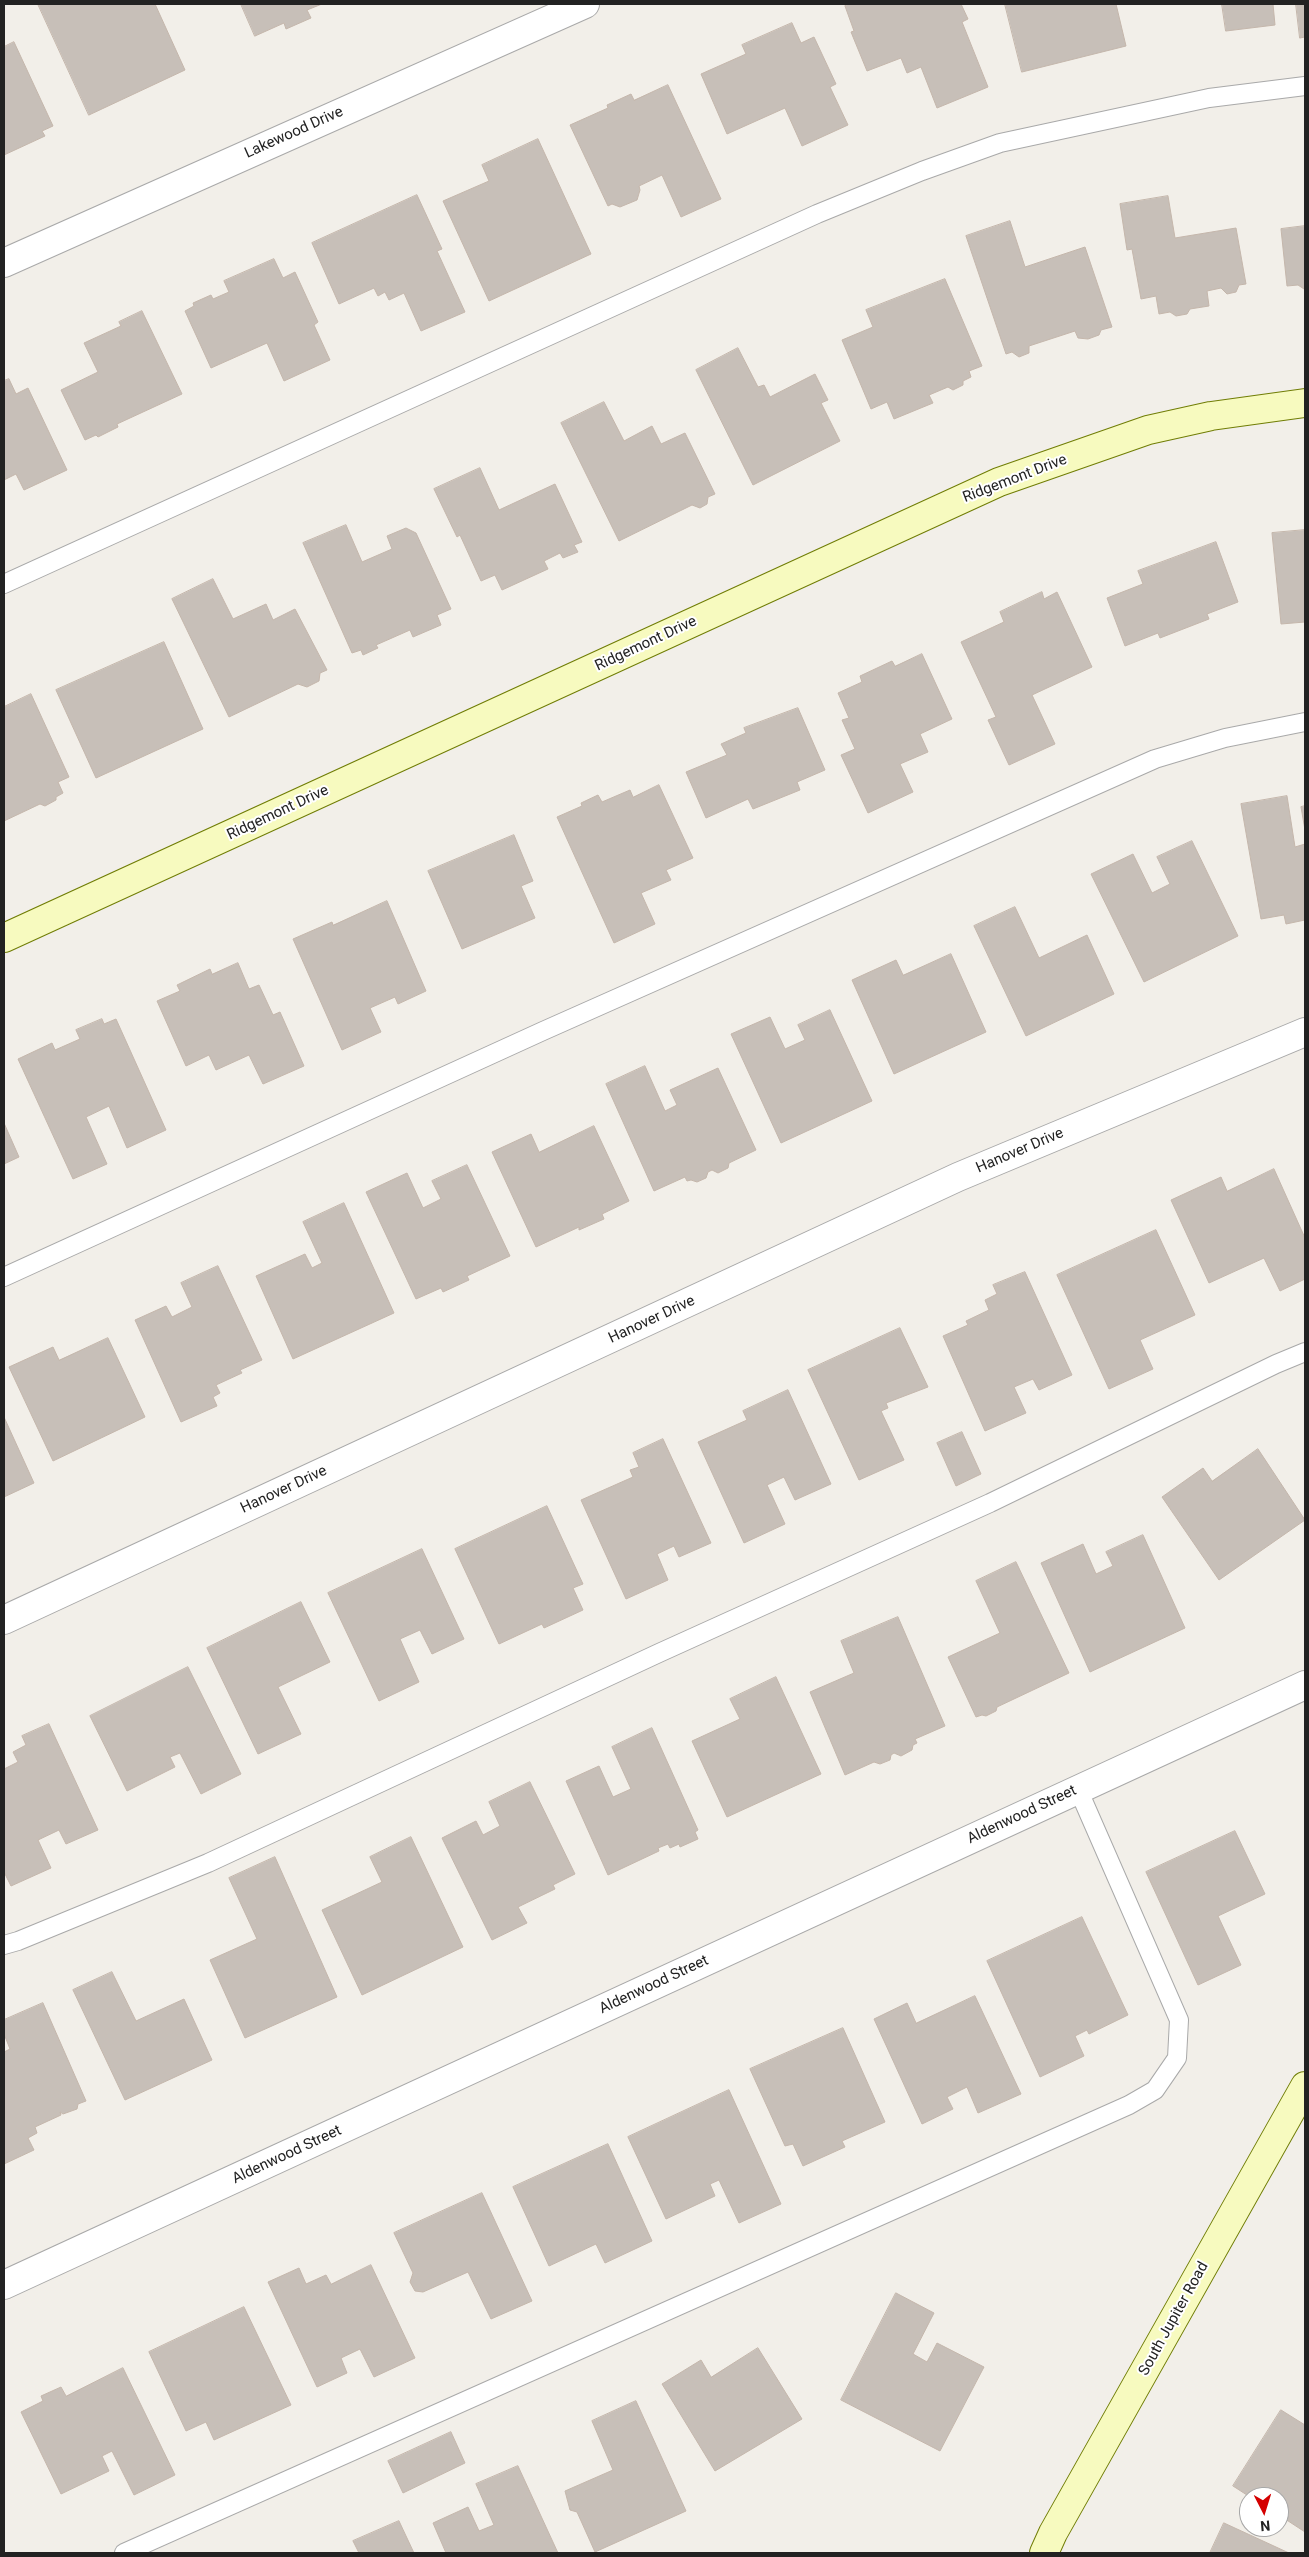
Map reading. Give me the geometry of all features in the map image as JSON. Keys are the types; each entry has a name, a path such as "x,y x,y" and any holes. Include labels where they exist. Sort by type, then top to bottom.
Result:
{"street":[{"name":"Lakewood Drive","path":"4,263 585,4"},
{"name":"Ridgemont Drive","path":"4,938 1000,482 1148,430 1211,416 1305,403"},
{"name":"Hanover Drive","path":"4,1620 958,1177 1305,1032"},
{"name":"Aldenwood Street","path":"4,2285 1305,1685"},
{"name":"South Jupiter Road","path":"1044,2553 1053,2533 1305,2087"}],"lane":[{"path":"4,584 799,222 922,171 1010,140 1209,98 1305,86"},
{"path":"4,1277 543,1030 1155,758 1225,738 1305,722"},
{"path":"4,1945 18,1942 208,1863 650,1657 990,1503 1276,1364 1305,1352"},
{"path":"124,2553 1120,2109 1154,2090 1177,2058 1179,2020 1078,1789"}],"building":[{"path":"38,4 155,4 185,70 89,115"},
{"path":"241,4 322,4 307,10 311,18 286,29 284,23 255,36"},
{"path":"850,4 961,4 968,19 962,22 988,87 937,108 921,67 907,73 901,58 867,71 851,32 854,31 845,6"},
{"path":"1005,4 1116,4 1126,46 1022,72"},
{"path":"1222,4 1273,4 1275,25 1226,31"},
{"path":"1296,4 1305,4 1305,37 1300,38"},
{"path":"792,23 801,43 814,37 836,84 830,87 848,125 802,146 785,108 727,134 701,74 746,54 742,45"},
{"path":"14,42 53,126 42,131 45,136 4,155 4,47"},
{"path":"668,85 721,199 681,217 662,175 639,186 640,190 637,200 620,207 612,204 608,206 570,125 608,108 607,105 631,94 634,100"},
{"path":"538,139 591,254 489,301 443,201 489,181 482,165"},
{"path":"417,195 442,249 437,251 465,312 421,331 404,293 389,300 385,292 378,296 374,288 339,304 312,243"},
{"path":"1168,196 1175,238 1236,228 1246,284 1239,285 1236,292 1227,294 1221,288 1207,291 1209,306 1190,309 1187,314 1176,316 1170,312 1159,314 1156,296 1141,299 1132,249 1127,250 1120,204"},
{"path":"1010,221 1025,267 1085,247 1112,327 1101,330 1099,335 1088,339 1078,338 1075,331 1029,346 1029,353 1019,357 1012,352 1006,354 966,236"},
{"path":"1305,226 1304,289 1298,285 1287,286 1281,229"},
{"path":"274,259 283,278 295,272 318,322 314,325 330,360 284,381 267,343 211,368 185,311 194,306 193,303 211,295 213,299 229,292 224,281"},
{"path":"945,279 982,366 969,371 971,377 963,381 963,385 953,390 948,387 929,395 933,403 894,419 887,402 871,409 842,340 873,327 866,310"},
{"path":"142,311 182,394 117,424 118,427 98,437 96,435 85,440 61,390 98,372 84,343 121,326 119,322"},
{"path":"738,348 758,387 764,385 770,397 815,374 828,400 821,403 840,441 753,485 696,370"},
{"path":"9,379 16,394 28,388 67,470 24,490 16,474 4,480 4,381"},
{"path":"604,402 624,441 652,426 661,444 685,433 715,494 708,497 707,504 700,508 692,505 619,541 561,423"},
{"path":"480,468 499,510 555,484 582,542 574,545 578,552 563,558 560,553 544,561 548,569 502,590 495,575 481,581 460,535 457,537 434,489"},
{"path":"346,525 362,562 392,549 387,536 406,528 416,533 451,609 437,615 441,625 413,637 410,630 376,645 378,648 363,655 361,650 352,653 303,543"},
{"path":"1305,530 1305,622 1281,624 1272,533"},
{"path":"1216,542 1238,602 1207,614 1209,619 1160,638 1158,633 1125,646 1107,598 1143,584 1138,571"},
{"path":"213,579 233,619 266,604 273,620 295,609 327,670 320,673 319,681 307,687 298,684 229,717 172,599"},
{"path":"1042,592 1044,599 1057,592 1092,667 1032,695 1055,744 1009,765 988,720 996,717 961,642 1004,622 1000,612"},
{"path":"164,642 203,729 96,778 56,690"},
{"path":"922,654 952,719 920,734 928,752 900,764 913,792 868,813 841,755 855,749 842,720 849,718 838,693 862,682 860,676 892,661 895,666"},
{"path":"31,694 69,777 58,782 63,793 56,797 56,800 45,806 40,804 4,821 4,707"},
{"path":"798,708 825,770 797,782 800,790 753,809 748,799 706,818 686,772 727,755 721,744 746,733 744,728"},
{"path":"659,785 693,858 666,870 671,880 641,893 655,924 614,943 557,817 582,806 581,803 598,795 602,802 630,790 633,797"},
{"path":"1287,796 1295,847 1305,844 1305,920 1286,924 1284,915 1261,919 1241,804"},
{"path":"1305,806 1305,830 1301,807"},
{"path":"514,835 533,881 521,886 535,918 462,949 428,871"},
{"path":"1192,841 1238,936 1144,982 1091,874 1133,854 1152,893 1170,884 1157,857"},
{"path":"387,901 426,991 398,1004 395,997 370,1008 381,1032 342,1050 293,939 332,922 333,925"},
{"path":"1015,907 1039,958 1087,935 1114,994 1026,1036 974,926"},
{"path":"951,954 986,1032 894,1074 852,980 896,960 903,975"},
{"path":"238,963 249,989 259,985 273,1015 280,1012 304,1066 263,1084 249,1055 216,1070 209,1055 186,1066 157,1001 180,991 177,985 210,969 212,974"},
{"path":"830,1010 872,1101 781,1143 731,1034 770,1017 785,1049 805,1040 798,1025"},
{"path":"102,1019 104,1024 116,1019 166,1130 127,1148 109,1106 86,1117 107,1164 73,1179 18,1059 52,1043 55,1050 80,1039 76,1030"},
{"path":"645,1066 665,1111 677,1105 670,1090 718,1068 756,1150 729,1163 728,1168 718,1173 712,1170 708,1172 706,1178 697,1182 687,1181 685,1177 654,1191 606,1084"},
{"path":"4,1123 19,1157 4,1164"},
{"path":"594,1126 629,1201 602,1214 604,1219 579,1230 579,1227 536,1247 492,1152 531,1134 539,1152"},
{"path":"467,1165 510,1256 467,1276 469,1280 443,1292 441,1288 416,1299 366,1192 407,1173 423,1208 441,1199 432,1181"},
{"path":"1274,1169 1305,1238 1305,1279 1280,1291 1264,1258 1209,1283 1171,1200 1221,1177 1227,1191"},
{"path":"344,1203 394,1313 293,1359 256,1276 305,1254 312,1268 322,1263 303,1222"},
{"path":"1156,1230 1195,1315 1140,1340 1153,1369 1109,1389 1057,1275"},
{"path":"218,1266 262,1360 240,1370 242,1373 216,1385 220,1393 213,1397 217,1406 181,1422 135,1320 166,1306 172,1317 192,1307 181,1283"},
{"path":"1025,1272 1072,1375 1039,1390 1033,1379 1014,1387 1026,1413 985,1431 943,1336 968,1325 966,1321 989,1310 985,1300 997,1294 993,1285"},
{"path":"900,1328 928,1387 886,1403 888,1408 881,1411 904,1460 859,1480 808,1370"},
{"path":"108,1338 145,1417 53,1461 9,1367 53,1347 59,1360"},
{"path":"788,1390 831,1484 795,1500 784,1477 767,1485 785,1524 744,1543 698,1442 747,1420 743,1411"},
{"path":"4,1417 34,1483 4,1497"},
{"path":"962,1432 981,1474 956,1486 937,1443"},
{"path":"663,1439 711,1543 679,1557 674,1546 657,1554 668,1580 626,1599 581,1500 633,1477 630,1470 639,1467 633,1453"},
{"path":"1258,1449 1305,1520 1219,1580 1162,1497 1203,1468 1212,1481"},
{"path":"547,1506 583,1584 573,1588 583,1610 544,1628 542,1624 499,1644 455,1549"},
{"path":"1143,1535 1185,1628 1090,1672 1041,1563 1083,1544 1096,1574 1113,1566 1106,1552"},
{"path":"422,1549 464,1639 432,1654 420,1630 400,1639 419,1682 379,1701 328,1593"},
{"path":"1016,1562 1069,1673 997,1707 996,1711 986,1716 976,1717 948,1657 1000,1633 976,1581"},
{"path":"301,1602 330,1662 278,1687 301,1734 258,1754 207,1648"},
{"path":"898,1617 945,1726 915,1739 917,1743 913,1745 912,1750 901,1756 894,1753 891,1755 890,1760 880,1764 874,1762 845,1775 810,1692 854,1673 841,1641"},
{"path":"188,1667 241,1774 201,1794 180,1753 170,1757 175,1767 127,1791 90,1716"},
{"path":"776,1677 821,1774 727,1817 692,1741 740,1719 730,1699"},
{"path":"49,1724 98,1830 66,1844 59,1830 38,1840 51,1868 11,1886 4,1872 4,1769 18,1762 13,1752 26,1745 22,1736"},
{"path":"652,1728 698,1830 695,1832 698,1839 680,1847 679,1844 670,1848 668,1844 658,1848 659,1851 608,1875 566,1781 599,1766 613,1797 631,1789 612,1747"},
{"path":"530,1782 575,1874 553,1885 555,1889 518,1907 527,1923 492,1940 442,1838 476,1821 483,1835 500,1826 489,1802"},
{"path":"1235,1831 1265,1894 1218,1916 1241,1965 1198,1985 1146,1872"},
{"path":"411,1837 463,1947 362,1995 322,1910 382,1882 370,1857"},
{"path":"275,1857 337,1997 245,2038 210,1960 257,1939 229,1878"},
{"path":"1082,1917 1128,2015 1089,2034 1087,2030 1075,2036 1084,2056 1040,2077 987,1961"},
{"path":"112,1972 136,2021 184,1999 212,2060 125,2100 73,1990"},
{"path":"975,1996 1021,2094 978,2113 967,2087 947,2097 953,2109 922,2124 874,2019 907,2003 916,2023"},
{"path":"43,2003 86,2101 78,2104 77,2109 63,2114 60,2112 61,2115 35,2127 37,2133 28,2138 34,2150 4,2164 4,2052 10,2049 4,2034 4,2020"},
{"path":"843,2028 885,2122 842,2141 845,2147 803,2166 793,2144 785,2146 750,2069"},
{"path":"729,2090 781,2204 739,2223 719,2180 710,2184 715,2196 666,2219 628,2137"},
{"path":"608,2144 652,2241 605,2263 596,2244 549,2266 513,2187"},
{"path":"482,2193 532,2301 491,2319 468,2272 423,2292 415,2291 410,2282 413,2273 394,2233"},
{"path":"371,2265 415,2358 374,2377 360,2349 341,2358 347,2373 317,2387 268,2282 299,2268 306,2284 326,2275 331,2284"},
{"path":"896,2293 934,2313 913,2354 927,2362 937,2343 984,2367 940,2451 841,2400"},
{"path":"244,2307 291,2405 214,2440 206,2422 186,2431 149,2352"},
{"path":"758,2348 802,2419 715,2471 662,2384 701,2360 711,2377"},
{"path":"123,2368 175,2475 134,2495 112,2451 102,2456 109,2471 61,2494 21,2412 43,2401 41,2396 61,2387 66,2396"},
{"path":"636,2401 686,2511 595,2552 577,2512 570,2510 565,2491 613,2470 592,2421"},
{"path":"1281,2410 1305,2425 1305,2532 1289,2522 1289,2487 1239,2487 1239,2490 1233,2486"},
{"path":"451,2432 465,2463 403,2493 388,2461"},
{"path":"518,2466 558,2553 446,2553 433,2523 468,2507 479,2531 494,2525 476,2484"},
{"path":"399,2521 414,2553 359,2553 353,2541"},
{"path":"1224,2523 1239,2530 1239,2537 1254,2537 1289,2553 1210,2553"}]}
